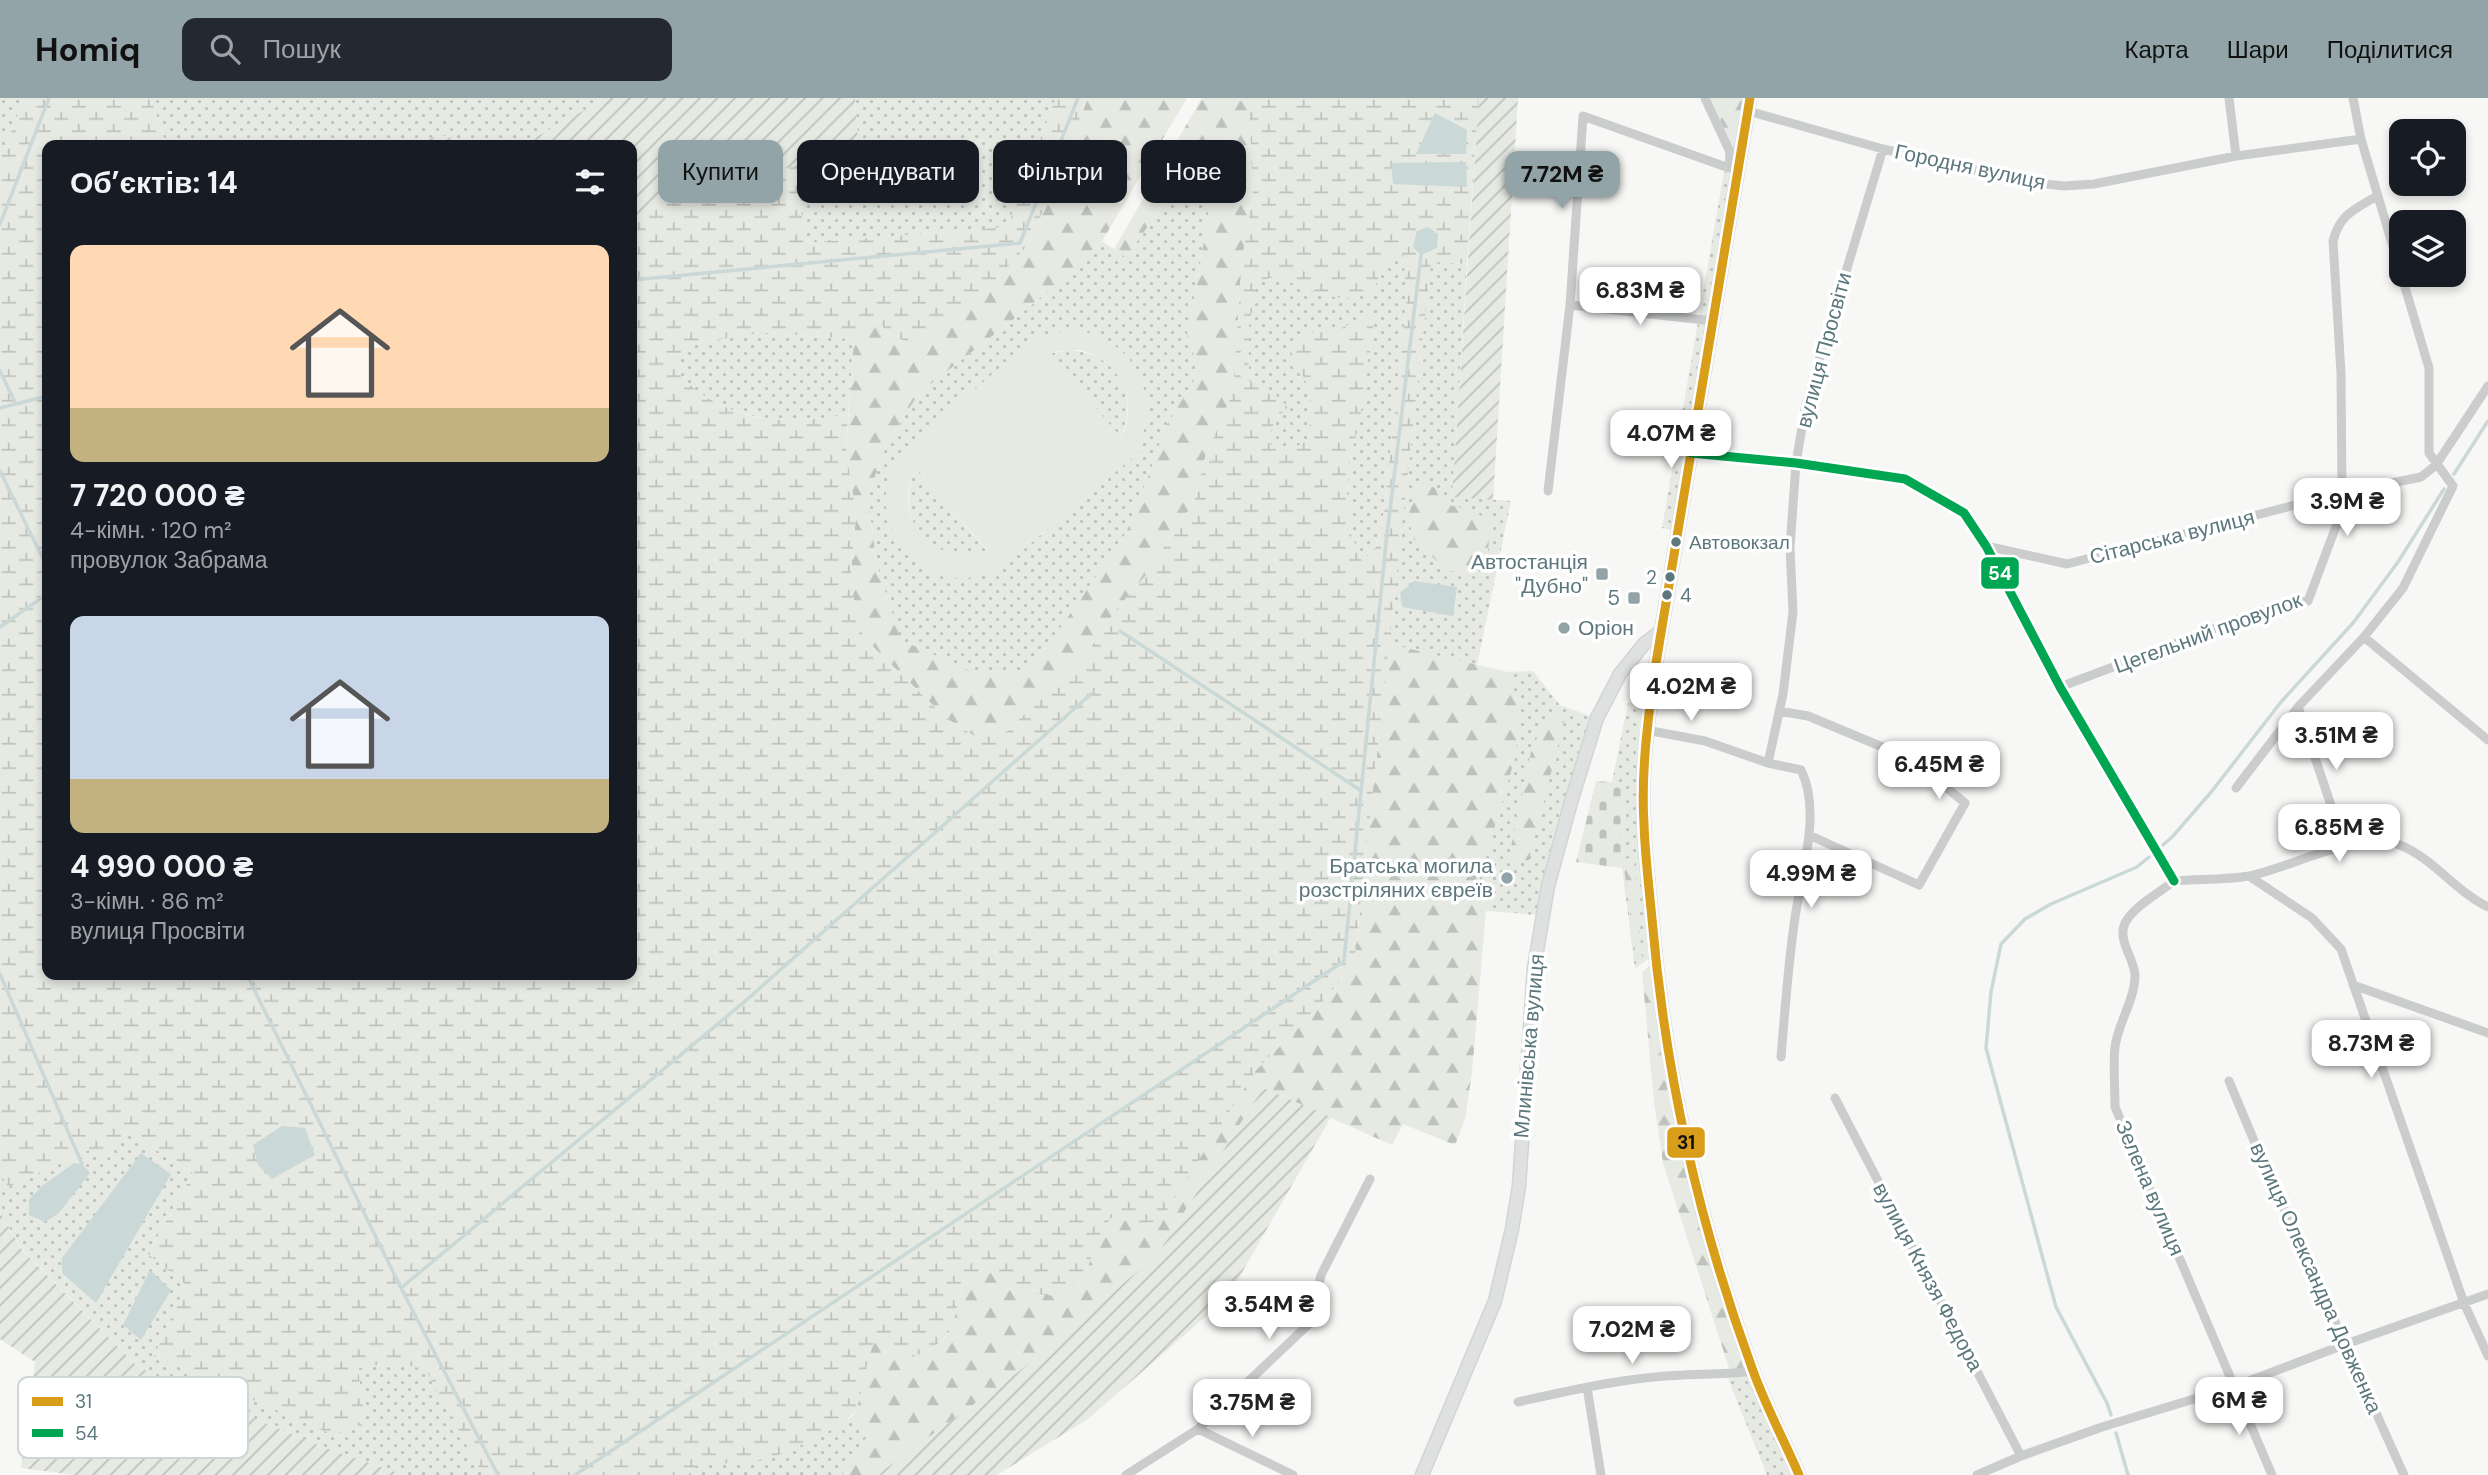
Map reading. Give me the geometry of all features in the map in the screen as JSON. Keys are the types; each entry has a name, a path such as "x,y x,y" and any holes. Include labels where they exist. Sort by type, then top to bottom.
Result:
{"main road":[{"path":"1749,104 1734,169 1713,321 1646,730 1644,822 1656,959 1671,1072 1690,1157 1727,1295 1753,1371 1800,1475"},
{"name":"Млинівська вулиця","path":"1422,1475 1495,1301 1512,1229 1519,1186 1534,968 1548,886 1571,802 1597,718 1620,674 1644,644 1661,631"}],"street":[{"path":"1705,98 1730,152 1734,169"},
{"path":"2229,98 2236,156"},
{"path":"2236,788 2298,707 2364,637 2403,588 2453,486 2429,453 2429,368 2377,196 2353,98"},
{"name":"Городня вулиця","path":"1749,104 1882,149 2028,182 2064,186 2094,184 2236,156 2361,139"},
{"path":"1548,491 1570,305 1583,116 1734,169"},
{"name":"вулиця Просвіти","path":"1768,763 1779,711 1793,612 1790,548 1796,463 1805,404 1882,149"},
{"name":"Цегельний провулок","path":"2060,687 2280,604 2308,601 2338,521 2342,493 2341,373 2333,241 2344,217 2377,196"},
{"path":"1570,305 1713,321"},
{"path":"2436,465 2488,386"},
{"path":"1691,453 1796,463 1905,479 1964,513 1986,546 2060,687 2174,881 2249,876 2360,842 2385,842 2399,844 2435,867 2470,898 2488,907"},
{"name":"Сітарська вулиця","path":"1986,546 2067,564 2342,493 2421,477 2436,465"},
{"path":"2364,637 2488,740"},
{"path":"2298,707 2345,847"},
{"path":"1779,711 1808,716 1897,753 1899,761 1930,774 1965,803 1919,885 1809,835"},
{"path":"1646,730 1705,741 1768,763 1801,770 1807,782 1809,835 1794,919 1781,1057"},
{"path":"2249,876 2312,918 2341,949 2464,1303 2488,1356"},
{"name":"Зелена вулиця","path":"2174,881 2134,912 2126,921 2123,930 2135,974 2134,987 2115,1046 2115,1107 2272,1475"},
{"path":"2353,985 2488,1033"},
{"name":"вулиця Олександра Довженка","path":"2229,1081 2404,1475"},
{"name":"вулиця Князя Федора","path":"1835,1098 2021,1455"},
{"path":"1126,1475 1198,1429 1311,1322 1321,1275 1370,1179"},
{"path":"1977,1475 2021,1455 2234,1387 2488,1294"},
{"path":"1518,1402 1587,1387 1683,1375 1728,1376 1753,1371"},
{"path":"1587,1387 1601,1475"},
{"path":"1198,1429 1293,1475"}],"green space":[{"path":"0,98 24,98 0,160"},
{"path":"24,98 151,98 164,140 42,140 42,980 637,980 637,218 661,203 783,203 783,169 797,165 797,203 801,203 804,243 1007,227 1016,203 1046,203 1030,243 970,307 913,345 890,334 875,319 854,339 754,332 691,346 678,358 680,374 693,388 709,399 744,414 777,420 848,415 846,450 856,516 850,583 863,637 946,718 976,737 1006,732 1086,655 1116,610 1146,575 1195,499 1205,458 1233,392 1242,259 1253,196 1249,106 1236,98 1479,98 1467,264 1431,262 1354,964 1314,1012 1256,1070 1160,1221 1137,1224 1113,1216 1101,1231 1086,1272 1055,1296 1012,1291 985,1268 963,1281 954,1320 945,1338 937,1345 910,1358 879,1335 870,1354 862,1392 850,1417 828,1432 773,1457 696,1466 688,1475 483,1475 427,1372 399,1362 358,1368 365,1423 333,1435 248,1397 248,1377 202,1377 154,1356 186,1285 148,1254 193,1173 126,1131 105,1162 89,1150 8,1187 0,1172 0,160","holes":["1392,163 1466,163 1394,184","1397,252 1403,254 1407,298 1382,527 1375,550 1362,561 1351,534 1347,491 1351,453 1360,422 1365,370 1375,332 1369,315 1335,331 1305,332 1291,352 1307,386 1310,414 1308,440 1285,453 1267,442 1275,420 1288,407 1273,392 1249,381 1248,332 1257,283 1276,275 1304,289 1344,299 1372,292 1385,264"]},
{"path":"151,98 606,98 538,136 521,140 460,140 445,136 412,140 164,140"},
{"path":"606,98 855,98 858,139 797,140 797,165 783,169 783,140 658,140 658,203 661,203 637,218 637,140 521,140 538,136"},
{"path":"855,98 1056,98 1040,140 993,140 993,203 1016,203 1007,227 803,243 800,203 979,203 979,140 856,140 858,139"},
{"path":"1056,98 1088,98 1071,140 1040,140"},
{"path":"1088,98 1187,98 1162,140 1141,140 1141,175 1127,199 1127,140 1071,140"},
{"path":"1202,98 1236,98 1249,106 1253,196 1242,259 1233,393 1205,458 1195,499 1146,575 1116,610 1086,655 1006,732 976,737 946,718 863,637 850,583 856,516 846,450 854,339 875,319 890,334 913,345 970,307 1030,243 1046,203 1125,203 1102,241 1033,304 919,393 887,443 868,496 876,561 901,640 968,670 1021,673 1054,637 1126,533 1165,428 1199,372 1187,334 1198,279 1208,203 1246,203 1246,140 1178,140"},
{"path":"1479,98 1518,98 1493,500 1452,497"},
{"path":"1710,98 1743,98 1734,150"},
{"path":"445,136 460,140 412,140"},
{"path":"1724,172 1730,173 1706,317 1699,316"},
{"path":"1141,203 1164,203 1126,258 1114,249"},
{"path":"1163,203 1208,203 1198,279 1187,334 1200,372 1165,428 1126,533 1054,637 1021,673 968,670 900,640 876,561 868,496 887,443 919,393 1033,304 1102,241 1126,257","holes":["1081,331 1119,349 1140,377 1145,394 1144,432 1138,453 999,570 896,540 899,455 1056,332"]},
{"path":"1397,252 1404,254 1407,298 1382,527 1375,550 1362,561 1351,534 1347,491 1351,453 1360,422 1365,370 1375,332 1369,316 1335,332 1305,332 1307,382 1312,404 1308,440 1285,453 1267,442 1275,420 1288,407 1249,381 1248,332 1256,283 1276,274 1304,289 1344,299 1372,292 1385,264"},
{"path":"1431,261 1467,264 1452,497 1511,501 1477,665 1389,644"},
{"path":"1698,322 1705,322 1671,530 1662,528"},
{"path":"1081,331 1102,339 1119,349 1131,362 1140,377 1145,394 1144,432 1138,453 999,570 976,577 951,578 922,567 900,545 888,516 887,485 899,455 1035,337 1056,332","holes":["1079,350 1106,363 1122,383 1128,409 1121,437 1049,354","916,468 988,551 988,552 968,555 950,553 934,546 922,535 913,521 908,505 909,487"]},
{"path":"754,332 854,339 848,415 793,420 760,417 705,397 680,374 678,357 691,346"},
{"path":"1069,350 1100,359 1112,368 1120,379 1126,392 1128,407 1120,438 1048,354"},
{"path":"916,468 988,552 968,555 950,553 934,546 922,536 913,522 909,506 910,487"},
{"path":"1420,483 1435,488 1442,504 1464,508 1491,520 1487,562 1471,577 1445,569 1412,537 1409,513"},
{"path":"1389,644 1508,672 1520,713 1515,758 1477,887 1486,911 1472,1072 1465,1120 1455,1145 1403,1124 1392,1145 1263,1088 1157,1255 1022,1369 877,1475 842,1475 867,1436 853,1416 861,1395 869,1349 879,1335 910,1358 926,1352 945,1338 950,1330 963,1281 985,1268 1012,1291 1086,1272 1101,1230 1113,1216 1137,1224 1179,1189 1256,1070 1314,1012 1354,964"},
{"path":"1533,671 1560,705 1592,717 1538,915 1486,911 1477,887 1520,713 1508,672"},
{"path":"1628,703 1642,704 1637,800 1648,959 1635,969 1622,868 1626,783 1612,782"},
{"path":"1546,716 1559,716 1564,722 1529,860 1515,861 1511,847 1531,752"},
{"path":"1596,781 1626,783 1622,868 1576,862"},
{"path":"1627,858 1634,859 1642,957 1636,958 1624,868"},
{"path":"1649,967 1664,1073 1679,1148 1709,1260 1744,1369 1730,1371 1663,1163 1654,1102 1642,972"},
{"path":"1263,1088 1331,1117 1228,1297 1088,1419 997,1475 877,1475 1022,1369 1157,1255"},
{"path":"126,1131 193,1173 148,1254 186,1285 154,1356 202,1377 158,1377 137,1366 22,1249 0,1212 0,1172 8,1187 89,1150 105,1162","holes":["74,1163 82,1164 90,1174 42,1186"]},
{"path":"0,1212 22,1250 137,1366 158,1377 33,1377 35,1362 0,1339"},
{"path":"399,1362 428,1372 483,1475 404,1475 323,1447 248,1416 248,1395 365,1423 358,1368"},
{"path":"1747,1376 1791,1475 1767,1475 1728,1379"},
{"path":"248,1416 323,1447 404,1475 75,1475 21,1468 22,1458 248,1458"},
{"path":"853,1416 868,1436 842,1475 688,1475 695,1466 768,1458 818,1437"}],"shaded area":[{"path":"1435,113 1467,130 1466,154 1416,154"},
{"path":"1466,162 1467,187 1393,184 1391,163"},
{"path":"1428,227 1438,234 1437,248 1421,255 1413,247 1417,231"},
{"path":"1414,581 1457,587 1453,616 1402,607 1400,593"},
{"path":"282,1126 305,1128 315,1155 272,1179 258,1165 253,1145"},
{"path":"141,1153 171,1174 96,1303 62,1273 62,1258"},
{"path":"74,1163 82,1164 90,1173 59,1213 45,1222 29,1215 29,1199"},
{"path":"150,1270 171,1290 141,1340 123,1325"}],"waterway":[{"path":"0,224 49,98"},
{"path":"637,280 1020,243 1078,98"},
{"path":"575,1475 1344,961 1386,543 1421,255"},
{"path":"0,371 16,404"},
{"path":"0,408 42,397"},
{"path":"2454,474 2488,421"},
{"path":"0,471 42,557"},
{"path":"2163,845 2212,791 2281,702 2353,623 2398,562 2444,489"},
{"path":"0,627 42,598"},
{"path":"1120,631 1360,790"},
{"path":"401,1288 743,1003 1091,694"},
{"path":"2111,1415 2056,1307 1986,1048 1991,992 2001,944 2025,919 2051,904 2137,867 2149,857"},
{"path":"0,974 82,1164"},
{"path":"249,980 401,1288 498,1475"},
{"path":"2116,1433 2128,1475"}],"transit line":[{"name":"31","path":"1750,98 1653,681 1645,752 1643,806 1646,859 1666,1033 1675,1090 1700,1203 1733,1314 1757,1382 1799,1475"},
{"name":"54","path":"1691,453 1796,463 1905,479 1964,513 1986,546 2060,687 2174,881"}],"place":[{"name":"Автовокзал","path":"1676,542"},
{"name":"Автостанція \"Дубно\"","path":"1602,574"},
{"name":"2","path":"1670,577"},
{"name":"4","path":"1667,595"},
{"name":"5","path":"1634,598"},
{"name":"Оріон","path":"1564,628"},
{"name":"Братська могила розстріляних євреїв","path":"1507,878"}]}
